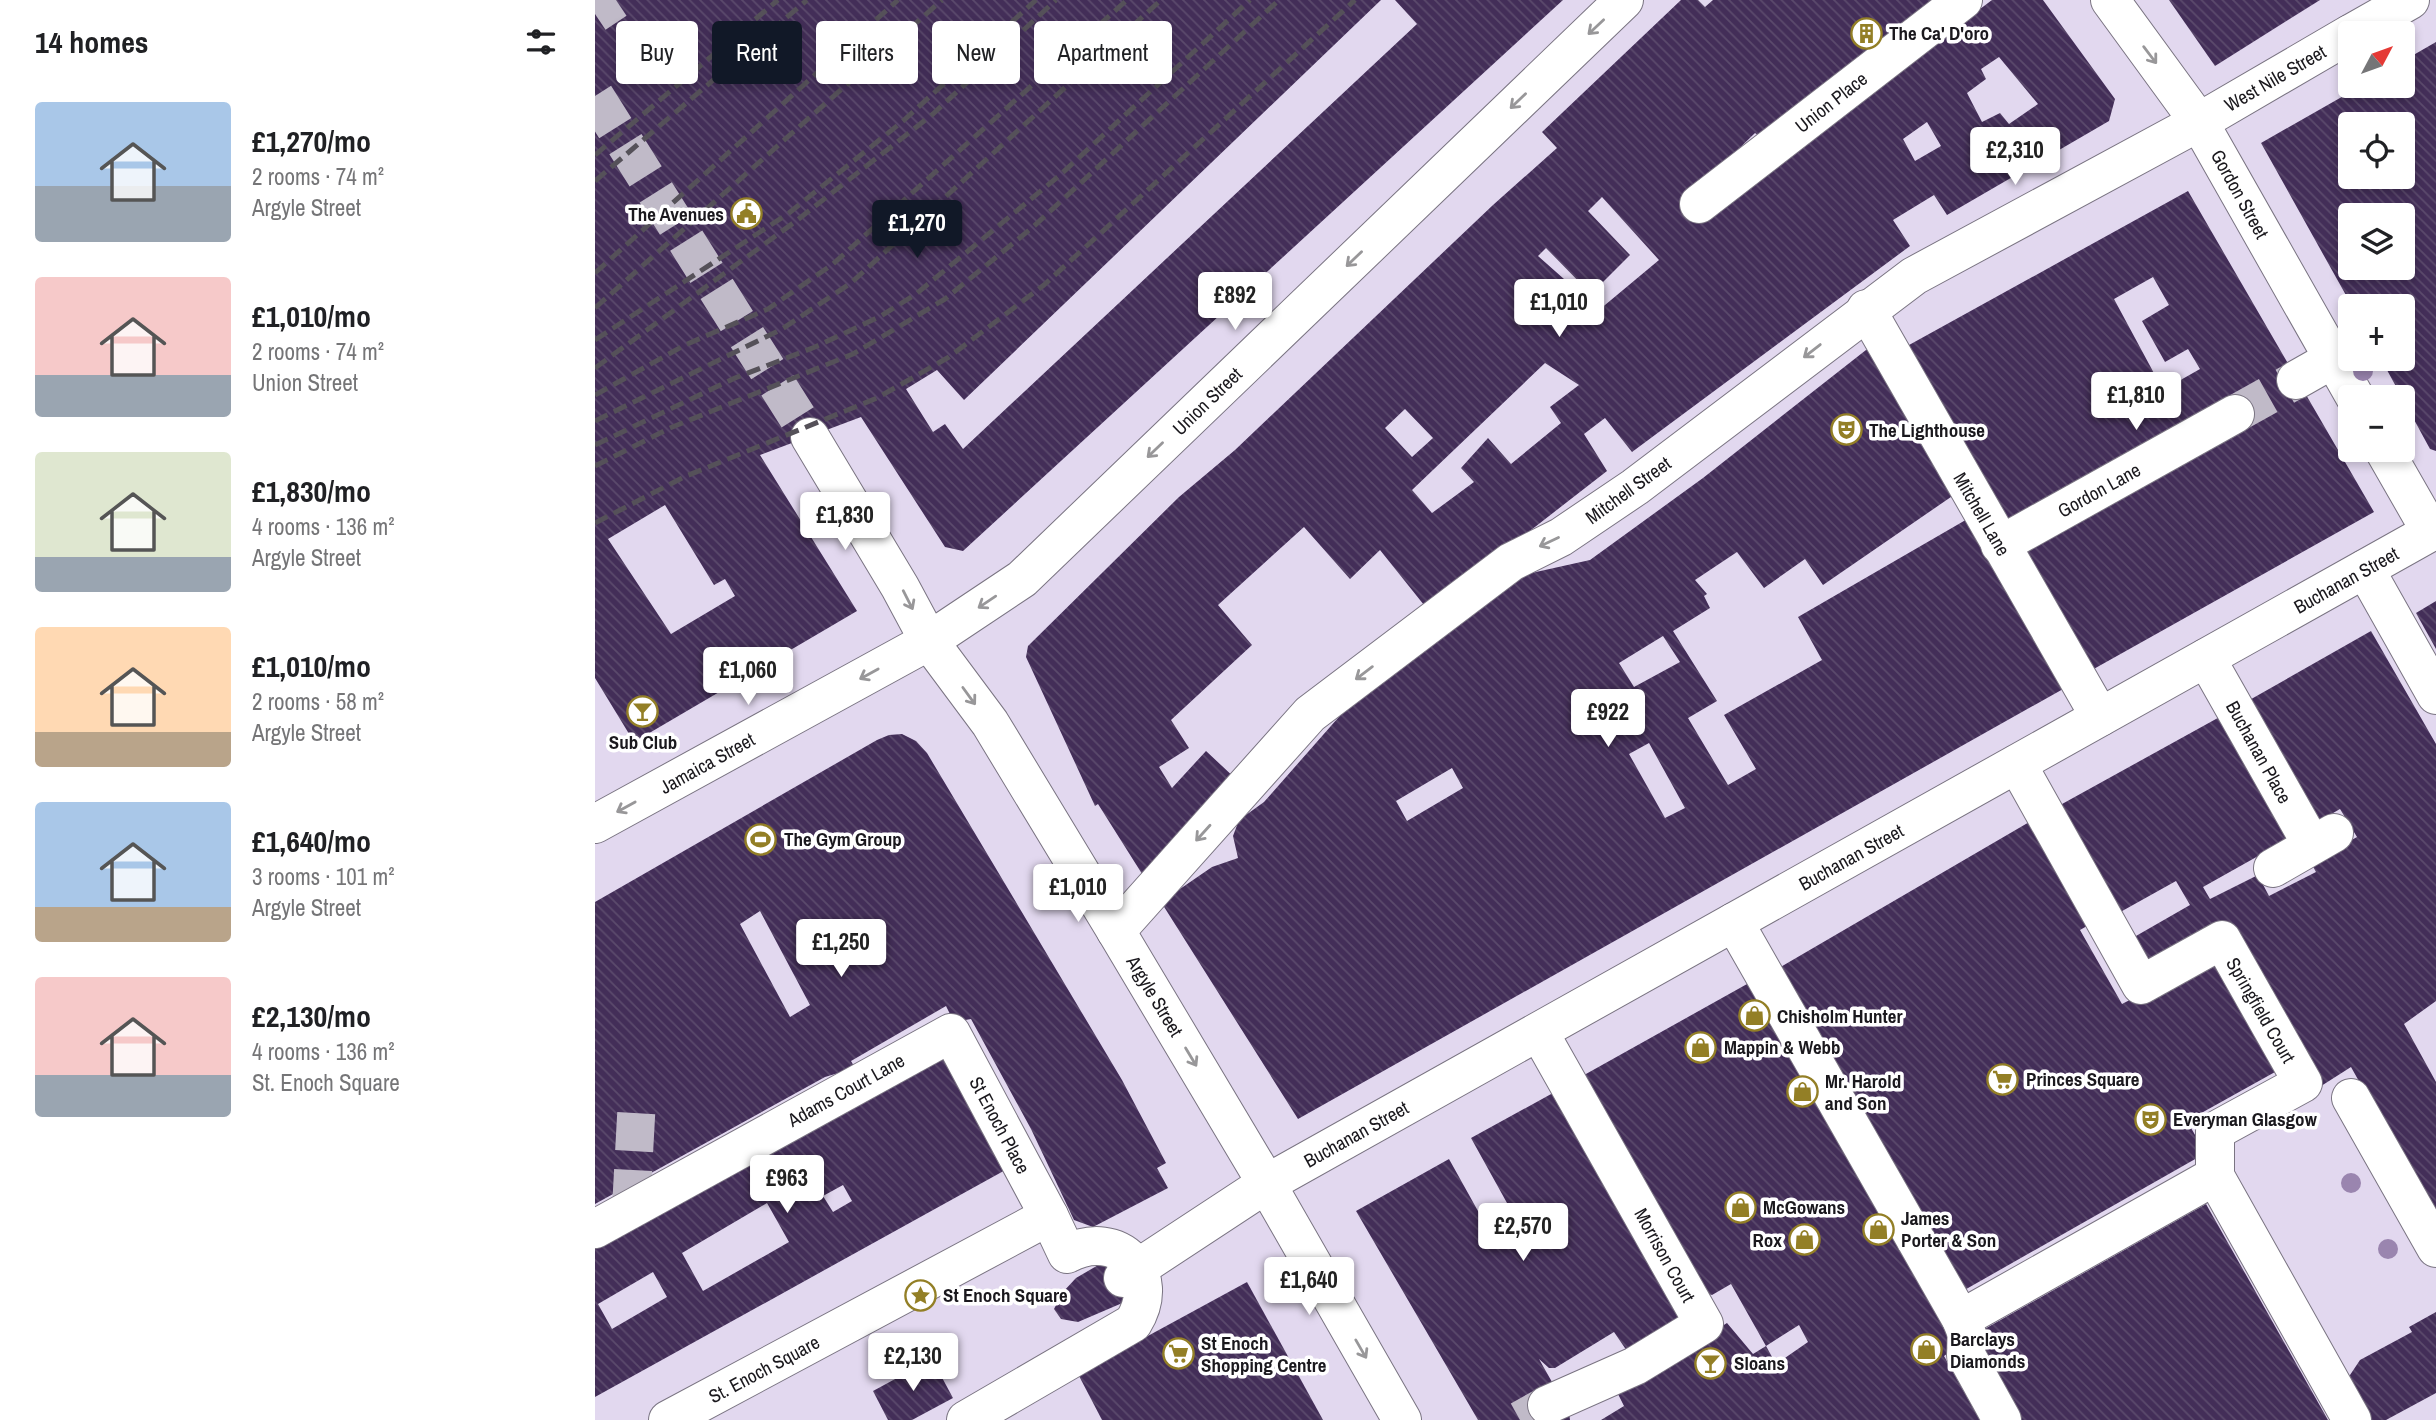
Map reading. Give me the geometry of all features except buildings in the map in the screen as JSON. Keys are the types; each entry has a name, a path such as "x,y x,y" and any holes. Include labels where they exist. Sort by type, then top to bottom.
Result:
{"street":[{"name":"Union Street","path":"929,641 1022,579 1624,0"},
{"name":"Union Place","path":"1699,204 1963,0"},
{"name":"Gordon Street","path":"2110,0 2199,122 2348,385"},
{"name":"West Nile Street","path":"2374,21 2410,0"},
{"name":"West Nile Street","path":"2199,122 2338,42"},
{"name":"Mitchell Street","path":"1117,931 1310,714 1511,562 1561,537 1635,487 1914,275 2199,122"},
{"name":"Mitchell Lane","path":"1866,309 2100,717"},
{"path":"2296,380 2333,359"},
{"name":"Gordon Lane","path":"2000,545 2235,414"},
{"name":"Argyle Street","path":"810,437 901,587 929,641 990,723 1117,931 1402,1420"},
{"path":"2391,462 2433,531"},
{"name":"Buchanan Street","path":"1266,1184 2433,531"},
{"path":"2365,569 2436,695"},
{"name":"Jamaica Street","path":"595,824 929,641"},
{"name":"Buchanan Place","path":"2206,658 2323,839 2273,868"},
{"name":"Springfield Court","path":"2017,764 2141,985 2222,940 2303,1083 2215,1131 2215,1176 2352,1420"},
{"path":"1734,922 1961,1320 1967,1334 1966,1355 2002,1420"},
{"name":"Morrison Court","path":"1539,1032 1704,1324 1635,1366 1547,1405"},
{"name":"St Enoch Place","path":"951,1033 1049,1216"},
{"name":"Adams Court Lane","path":"595,1229 951,1033"},
{"path":"2351,1098 2436,1248"},
{"path":"1961,1320 2215,1176"},
{"path":"1130,1273 1266,1184"},
{"path":"966,1420 1133,1323 1144,1296 1119,1250 1106,1246 1091,1246 1067,1254 1049,1216"},
{"name":"St. Enoch Square","path":"668,1420 1049,1216"}],"shaded area":[{"path":"595,0 2436,0 2436,1420 595,1420"}],"tunnel":[{"path":"595,14 616,0"},
{"path":"595,96 810,437"},
{"path":"2235,414 2296,380"},
{"path":"631,1208 637,1099"},
{"path":"1520,1420 1547,1405"}],"railway":[{"path":"595,155 778,0"},
{"path":"595,181 807,0"},
{"path":"595,273 898,0"},
{"path":"595,308 942,0"},
{"path":"595,340 789,213 903,121 1036,0"},
{"path":"595,368 796,221 933,114 1056,0"},
{"path":"595,395 685,345 768,309 833,264 1127,0"},
{"path":"595,421 782,329 851,283 1161,0"},
{"path":"595,445 735,378 815,347 881,316 916,294 1060,175 1250,0"},
{"path":"595,466 670,428 853,354 945,299 1033,227 1279,0"},
{"path":"595,523 684,477 877,398 949,357 1044,285 1355,0"}],"place":[{"name":"The Ca' D'oro","path":"1866,33"},
{"name":"The Avenues","path":"747,214"},
{"name":"The Lighthouse","path":"1846,430"},
{"name":"Sub Club","path":"643,711"},
{"name":"The Gym Group","path":"761,839"},
{"name":"Chisholm Hunter","path":"1754,1016"},
{"name":"Mappin & Webb","path":"1701,1047"},
{"name":"Princes Square","path":"2003,1079"},
{"name":"Mr. Harold and Son","path":"1802,1092"},
{"name":"Everyman Glasgow","path":"2150,1119"},
{"name":"McGowans","path":"1740,1207"},
{"name":"James Porter & Son","path":"1878,1229"},
{"name":"Rox","path":"1805,1240"},
{"name":"St Enoch Square","path":"920,1295"},
{"name":"Barclays Diamonds","path":"1927,1350"},
{"name":"St Enoch Shopping Centre","path":"1178,1354"},
{"name":"Sloans","path":"1711,1363"}]}
